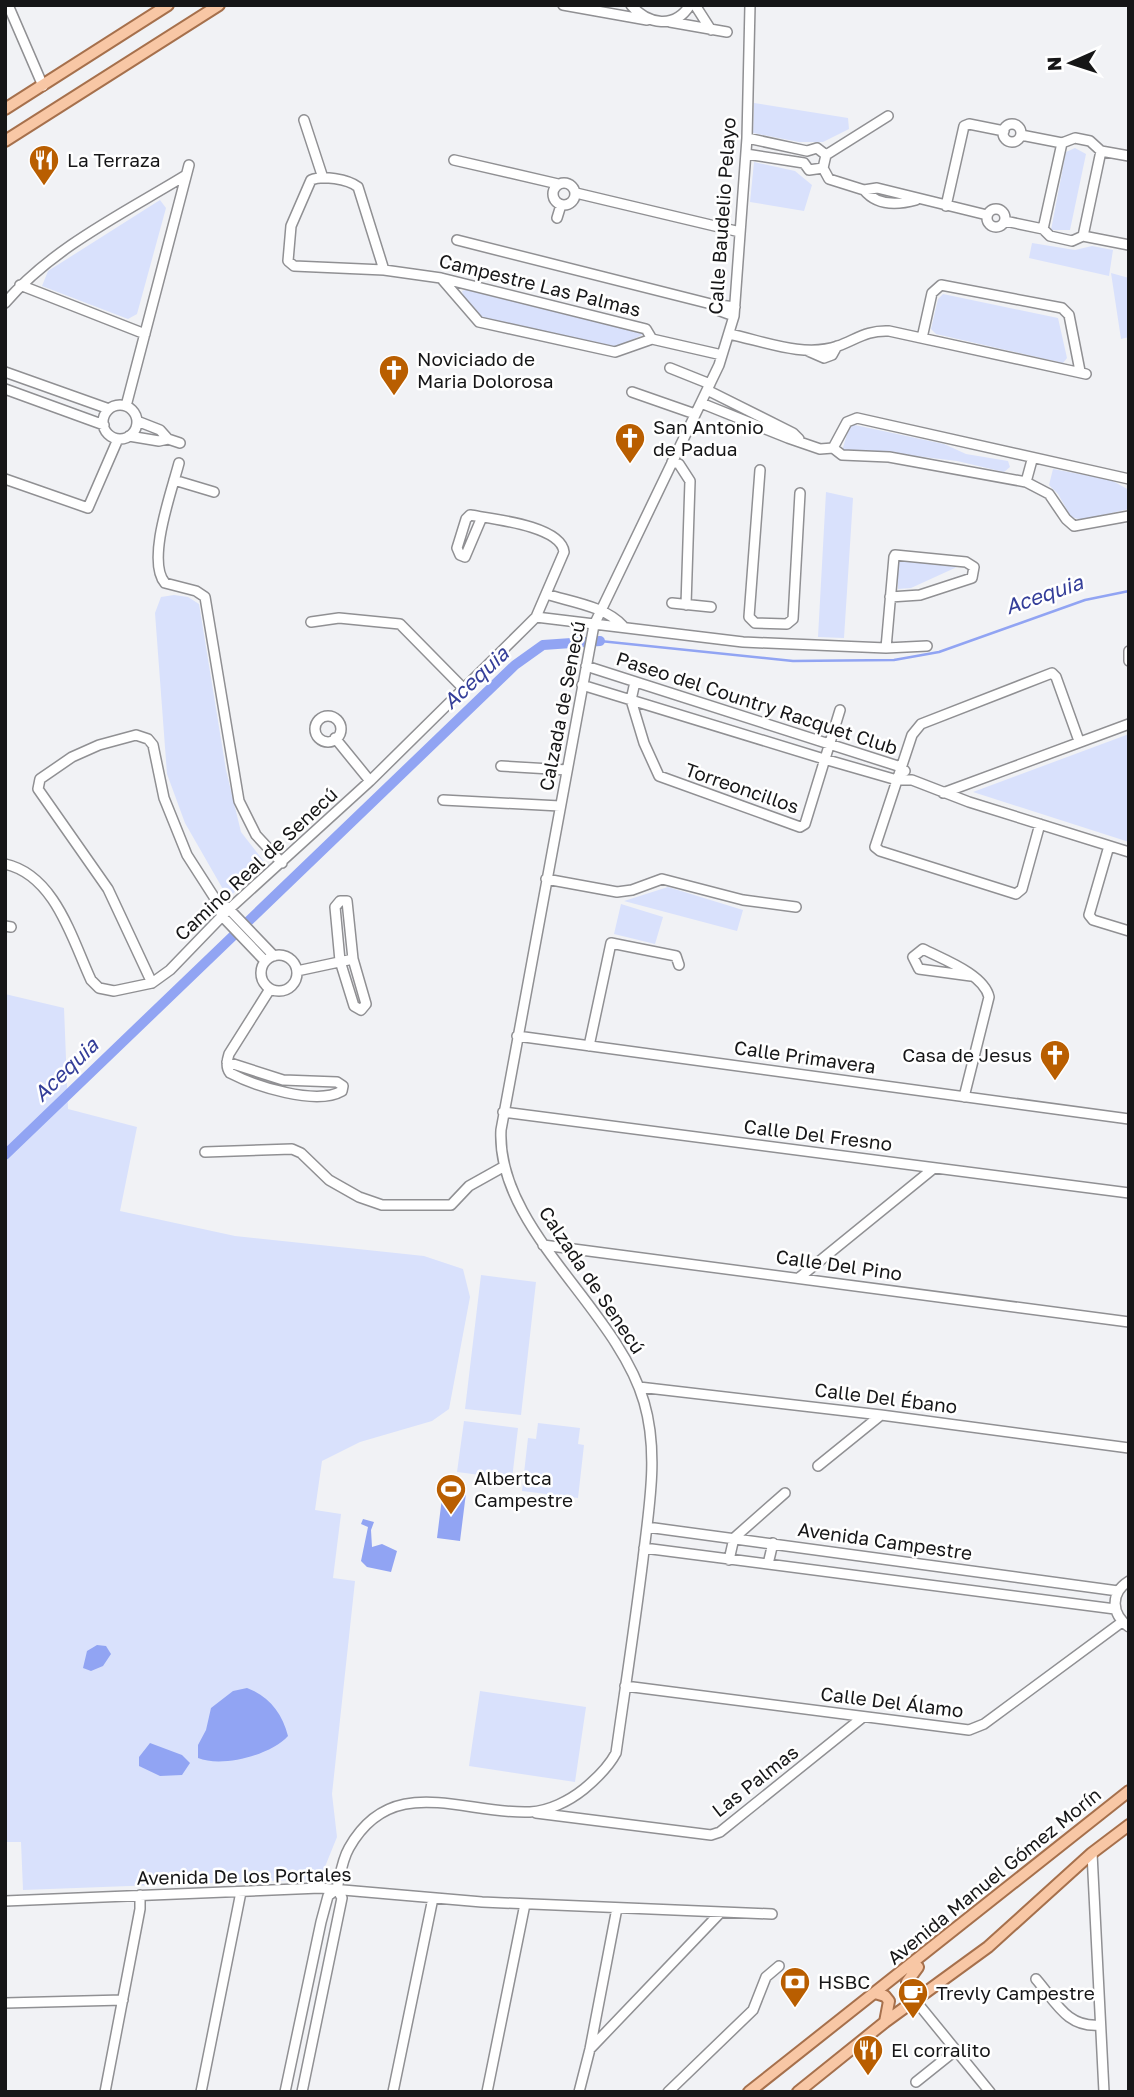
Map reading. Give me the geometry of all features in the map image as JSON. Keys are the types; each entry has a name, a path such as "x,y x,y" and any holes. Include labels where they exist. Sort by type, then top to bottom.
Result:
{"main road":[{"path":"5,109 168,5"},
{"path":"5,141 219,5"},
{"name":"Avenida Manuel Gómez Morín","path":"749,2092 1129,1791"},
{"path":"798,2092 885,2022 988,1947 1092,1853 1129,1825"},
{"path":"915,2000 907,1982 933,1948"},
{"path":"875,1993 889,2001 885,2022"}],"street":[{"path":"8,5 43,86"},
{"path":"563,5 727,32"},
{"path":"607,13 616,5"},
{"path":"631,5 648,20"},
{"path":"668,22 679,18 693,5 710,30"},
{"name":"Calle Baudelio Pelayo","path":"600,611 675,463 722,355 735,312 747,138 750,5"},
{"path":"888,116 826,155 823,168 829,179 864,190 873,199 897,205 916,200 987,215 992,209 1000,209 1004,221 1043,229 1050,236 1072,241 1083,236 1129,245"},
{"path":"304,120 323,178 349,182 358,187 384,270"},
{"path":"946,206 964,126 969,124 1004,131 1007,125 1015,124 1021,135 1062,143 1075,138 1090,141 1101,151 1129,156"},
{"path":"747,138 807,150 817,148 826,155"},
{"path":"1043,229 1062,143"},
{"path":"804,163 807,150"},
{"path":"1083,236 1101,151"},
{"path":"746,154 804,163 809,170 823,168"},
{"path":"454,160 558,184 570,184 576,193 740,232"},
{"path":"126,406 189,165"},
{"path":"5,303 20,285 65,250 186,175"},
{"name":"Campestre Las Palmas","path":"323,178 310,180 291,226 290,263 294,266 384,270 441,278 646,329 652,339 722,355"},
{"path":"558,184 553,194 561,205"},
{"path":"561,205 571,203 576,193"},
{"path":"557,218 561,205"},
{"path":"457,240 735,312"},
{"path":"441,278 479,322 615,352 652,339"},
{"path":"20,285 145,334"},
{"path":"729,334 808,351 837,346 875,330 1083,372 1069,315 1062,308 941,285 932,293 922,338"},
{"path":"670,368 708,387 751,417"},
{"path":"5,372 109,409 126,406 133,411 137,421 160,430 168,439 180,443"},
{"path":"5,388 104,425 109,435 118,439 129,436 159,442 168,439"},
{"path":"632,393 695,414"},
{"path":"701,403 751,417 820,449 832,448 842,455 889,457 1026,482 1049,494 1074,526 1129,516"},
{"path":"104,425 109,409"},
{"path":"832,448 847,422 857,418 1032,460 1129,479"},
{"path":"129,436 137,421"},
{"path":"5,479 86,508 91,505 118,439"},
{"path":"1026,482 1032,460"},
{"path":"179,463 159,540 159,573 165,583 195,591 205,597 239,801 256,835 282,863"},
{"path":"675,463 690,481 685,605"},
{"path":"760,470 749,617 755,623 787,624 793,619 800,493"},
{"path":"174,480 214,492"},
{"path":"482,517 554,534 559,538 564,552 536,617 765,643 886,648 927,646"},
{"path":"886,648 890,597 894,557 897,554 966,562 974,567 972,578 920,595 890,597"},
{"path":"546,594 617,618 623,626"},
{"path":"671,603 711,607"},
{"name":"Calzada de Senecú","path":"337,1889 348,1850 361,1830 377,1815 401,1804 440,1801 531,1812 573,1797 610,1764 615,1753 647,1527 653,1458 650,1425 639,1387 625,1357 543,1245 503,1167 503,1112 582,685 594,625 600,611"},
{"name":"Camino Real de Senecú","path":"5,864 26,871 47,893 59,911 91,980 99,988 114,991 152,983 170,970 222,916 370,781 536,617"},
{"path":"312,622 339,618 400,624 463,688"},
{"path":"765,643 766,623"},
{"path":"1129,651 1129,661"},
{"name":"Paseo del Country Racquet Club","path":"586,666 901,767 912,780"},
{"path":"1040,824 1022,889 1016,894 877,849 875,844 914,730 921,724 1049,673 1056,677 1079,741"},
{"path":"631,700 635,682"},
{"name":"Paseo del Country Racquet Club","path":"582,685 824,759 897,780 912,780 943,793 1129,852"},
{"name":"Torreoncillos","path":"631,700 656,772 664,780 800,827 805,824 824,759"},
{"path":"824,759 840,709"},
{"path":"943,793 1129,724"},
{"path":"152,983 108,889 38,789 40,779 72,757 99,744 136,735 148,739 153,745 164,797 174,826 187,855 215,897 222,916 244,939 270,958 289,957 297,971"},
{"path":"335,738 370,781"},
{"path":"501,766 567,769"},
{"path":"443,800 560,806"},
{"path":"1109,846 1089,915 1093,920 1129,931"},
{"path":"546,879 617,892 632,890 662,878 743,900 796,907"},
{"path":"215,897 253,931 270,958"},
{"path":"340,901 347,901 353,959 366,1004 361,1010 354,1006 340,961 335,905 340,901"},
{"path":"589,1046 611,943 676,956 679,965"},
{"path":"964,1097 989,997 986,989 971,976 923,949 913,957 919,969 971,976"},
{"path":"270,958 261,976 270,989 280,991 290,988 297,971"},
{"path":"297,971 353,959"},
{"path":"227,1062 270,989"},
{"name":"Calle Primavera","path":"517,1036 1129,1119"},
{"path":"227,1062 283,1080 337,1082 343,1088 338,1094 324,1095 281,1092 232,1075 227,1062"},
{"path":"281,1092 283,1080"},
{"name":"Calle Del Fresno","path":"503,1112 1129,1194"},
{"path":"205,1152 292,1149 345,1191 382,1206 451,1205 469,1186 503,1167"},
{"path":"800,1277 934,1168"},
{"name":"Calle Del Pino","path":"543,1245 1129,1322"},
{"name":"Calle Del Ébano","path":"639,1387 881,1415 1129,1448"},
{"path":"818,1466 881,1415"},
{"path":"729,1560 733,1538 785,1493"},
{"name":"Avenida Campestre","path":"647,1527 1118,1591"},
{"path":"768,1564 773,1543"},
{"name":"Avenida Campestre","path":"644,1548 1115,1609"},
{"path":"927,1585 929,1565"},
{"path":"1125,1624 1115,1609 1118,1591 1129,1581"},
{"path":"1054,1601 1058,1582"},
{"name":"Calle Del Álamo","path":"625,1686 975,1729 1125,1624"},
{"name":"Las Palmas","path":"531,1812 711,1835 720,1832 863,1717"},
{"path":"1092,1853 1104,2092"},
{"path":"285,2092 323,1911 328,1896 337,1889 342,1898 302,2092"},
{"name":"Avenida De los Portales","path":"5,1901 337,1889 525,1904"},
{"path":"201,2092 241,1892"},
{"path":"105,2092 140,1909 140,1895"},
{"path":"393,2092 433,1898"},
{"path":"487,2092 525,1904 772,1914"},
{"path":"579,2092 617,1908"},
{"path":"590,2049 721,1912"},
{"path":"668,2092 752,2010 766,1977 779,1966"},
{"path":"1036,1979 1074,2022 1086,2026 1100,2025"},
{"path":"5,2003 123,2000"},
{"path":"915,2000 990,2092"},
{"path":"916,2082 956,2050"}],"shaded area":[{"path":"754,103 848,118 849,129 823,142 799,142 753,133"},
{"path":"1075,148 1086,154 1070,230 1051,230 1066,152"},
{"path":"754,162 795,171 812,185 804,211 750,202"},
{"path":"160,200 166,208 137,314 128,319 42,286 48,271"},
{"path":"1032,243 1075,250 1092,246 1113,250 1109,276 1029,258"},
{"path":"1111,273 1129,278 1129,337 1121,339"},
{"path":"469,289 643,331 644,334 617,347 480,317 463,295 462,291"},
{"path":"943,294 1058,318 1067,358 1063,363 936,334 931,329 938,299"},
{"path":"850,424 944,444 966,454 1008,461 1010,467 1004,472 957,461 882,452 842,451"},
{"path":"1053,469 1111,480 1129,490 1129,509 1082,520 1071,517 1058,494 1049,485"},
{"path":"826,492 853,498 844,638 818,637"},
{"path":"898,560 957,567 911,588 898,589"},
{"path":"161,597 188,597 199,604 226,770 241,832 266,864 228,898 185,823 167,774 155,613"},
{"path":"1129,734 1129,842 973,792"},
{"path":"668,887 743,910 737,931 624,901"},
{"path":"621,904 663,917 655,944 614,934"},
{"path":"5,994 64,1008 68,1109 137,1127 120,1211 235,1236 424,1256 463,1269 470,1297 449,1409 432,1421 360,1442 322,1461 315,1510 341,1514 333,1578 355,1581 332,1794 337,1837 320,1879 23,1890 21,1842 5,1842"},
{"path":"481,1275 536,1282 521,1415 465,1409"},
{"path":"464,1421 518,1428 512,1479 457,1472"},
{"path":"538,1423 580,1428 578,1444 584,1445 578,1498 522,1491 528,1438 536,1439"},
{"path":"480,1691 586,1707 575,1782 469,1766"}],"water":[{"name":"Albertca Campestre","path":"443,1490 466,1493 460,1541 437,1538"},
{"path":"363,1519 374,1522 371,1530 372,1547 382,1544 397,1551 391,1572 367,1567 361,1561 368,1527 361,1524"},
{"path":"97,1645 106,1646 111,1654 103,1666 91,1671 83,1668 87,1651"},
{"path":"247,1688 274,1706 288,1736 270,1749 246,1758 208,1761 198,1758 198,1745 206,1730 211,1708 233,1691"},
{"path":"150,1743 182,1755 190,1763 182,1775 160,1776 139,1766 139,1757"}],"waterway":[{"name":"Acequia","path":"600,641 793,661 894,660 939,652 1085,600 1129,591"},
{"name":"Acequia","path":"5,1155 515,665 543,645 600,641"}],"place":[{"name":"La Terraza","path":"44,187"},
{"name":"Noviciado de Maria Dolorosa","path":"394,397"},
{"name":"San Antonio de Padua","path":"630,465"},
{"name":"Casa de Jesus","path":"1055,1082"},
{"name":"Albertca Campestre","path":"451,1516"},
{"name":"HSBC","path":"795,2009"},
{"name":"Trevly Campestre","path":"913,2020"},
{"name":"El corralito","path":"868,2077"}]}
